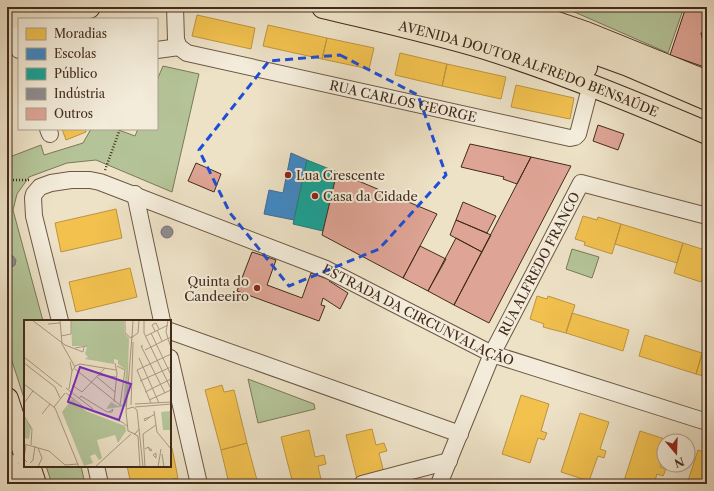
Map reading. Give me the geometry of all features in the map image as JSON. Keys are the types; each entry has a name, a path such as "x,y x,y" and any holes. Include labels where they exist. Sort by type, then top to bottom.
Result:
{"highway":[{"path":"7,19 24,14 89,7"},
{"name":"AVENIDA DOUTOR ALFREDO BENSAÚDE","path":"323,7 450,13 492,34 558,56 622,80 707,116"},
{"name":"AVENIDA DOUTOR ALFREDO BENSAÚDE","path":"323,7 486,48 590,84 707,133"},
{"name":"AVENIDA DOUTOR ALFREDO BENSAÚDE","path":"401,7 450,13 562,41 628,65 707,99"},
{"path":"510,7 586,33 707,82"},
{"path":"7,399 24,451"},
{"path":"7,464 14,484"},
{"path":"29,467 35,484"}],"street":[{"path":"158,50 179,47 176,40 175,7"},
{"path":"7,19 18,47"},
{"name":"RUA CARLOS GEORGE","path":"179,47 186,53 570,138 575,137 578,134 590,84"},
{"name":"ESTRADA DA CIRCUNVALAÇÃO","path":"60,320 34,216 32,202 34,194 40,187 51,183 81,179 100,182 135,194 341,275 492,354 707,422"},
{"name":"RUA ALFREDO FRANCO","path":"492,354 581,183 707,216"},
{"path":"135,194 162,320"},
{"path":"171,332 460,434"},
{"path":"439,484 492,354"},
{"path":"171,362 199,484"},
{"path":"362,484 449,461"},
{"path":"96,467 100,484"}],"path":[{"path":"100,182 120,130"}],"highlighted area":[{"path":"340,55 418,95 446,175 379,249 289,286 230,213 199,150 269,61"}],"green space":[{"path":"563,7 684,7 668,53"},
{"path":"163,66 199,74 172,192 96,160 67,163 29,177 17,194 13,210 43,320 24,320 24,398 7,346 7,158 41,145 44,155 83,143 90,130 119,130 135,136 138,130 158,130 158,78"},
{"path":"572,249 599,257 592,278 566,269"},
{"path":"248,379 314,404 315,409 258,423"},
{"path":"46,467 81,467 85,484 52,484"}],"building: Moradias":[{"path":"197,15 255,28 251,49 192,36"},
{"path":"268,25 327,38 322,59 263,46"},
{"path":"707,32 707,60 701,33"},
{"path":"327,38 374,48 369,69 322,59"},
{"path":"400,53 447,64 442,86 395,75"},
{"path":"447,64 506,77 501,99 442,86"},
{"path":"516,85 574,98 570,119 511,107"},
{"path":"62,130 85,130 86,132 66,140"},
{"path":"116,209 122,238 61,252 55,223"},
{"path":"583,216 597,220 598,217 621,224 612,254 584,245 585,242 575,239"},
{"path":"621,224 683,243 677,263 615,244"},
{"path":"683,243 705,250 704,254 707,255 707,280 702,279 701,282 674,273"},
{"path":"130,268 137,297 76,312 69,282"},
{"path":"537,296 547,299 548,296 575,305 566,333 543,327 544,324 530,319"},
{"path":"572,313 629,330 623,351 566,333"},
{"path":"645,335 702,353 696,374 639,356"},
{"path":"705,345 707,346 707,377 696,374"},
{"path":"222,385 224,392 234,390 247,443 221,450 205,390"},
{"path":"521,395 549,404 541,431 547,433 544,440 538,438 530,463 502,454"},
{"path":"580,413 609,422 600,449 606,451 604,458 598,456 589,481 561,472"},
{"path":"372,429 376,445 384,443 387,451 379,453 384,473 357,479 346,435"},
{"path":"309,430 315,457 324,455 326,464 318,466 322,484 293,484 281,437"},
{"path":"640,431 656,436 656,473 664,473 663,476 657,474 654,484 623,484"},
{"path":"247,443 258,484 229,484 221,450"},
{"path":"172,448 178,478 150,484 131,484 127,467 171,467"},
{"path":"698,450 707,453 707,484 687,484 691,473 696,473 696,456"}],"building: Escolas":[{"name":"Lua Crescente","path":"291,153 307,160 294,220 264,214 269,190 283,193"}],"building: Público":[{"name":"Casa da Cidade","path":"307,160 337,172 323,231 293,224"}],"building: Indústria":[{"path":"165,226 169,226 173,232 169,238 165,238 161,234 161,230"},
{"path":"12,255 16,260 15,265 12,267 7,266 7,256"}],"building: Outros":[{"path":"686,7 707,7 707,32 701,33 707,60 707,68 670,55"},
{"path":"598,125 624,134 618,150 593,141"},
{"path":"470,144 531,157 517,184 503,179 504,177 461,167"},
{"path":"531,157 571,166 489,323 454,305"},
{"path":"196,163 221,174 214,192 188,181"},
{"path":"337,172 437,214 403,278 322,235"},
{"path":"463,202 496,216 487,233 456,220"},
{"path":"456,220 491,235 482,252 450,235"},
{"path":"456,238 482,252 454,305 428,291"},
{"path":"420,246 446,259 428,291 403,278"},
{"name":"Quinta do Candeeiro","path":"252,252 276,260 267,285 302,298 311,273 330,280 329,281 348,293 340,309 323,298 321,305 325,306 319,321 237,291"}],"place":[{"name":"Lua Crescente","path":"288,175"},
{"name":"Casa da Cidade","path":"315,196"},
{"name":"Quinta do Candeeiro","path":"257,288"}]}
